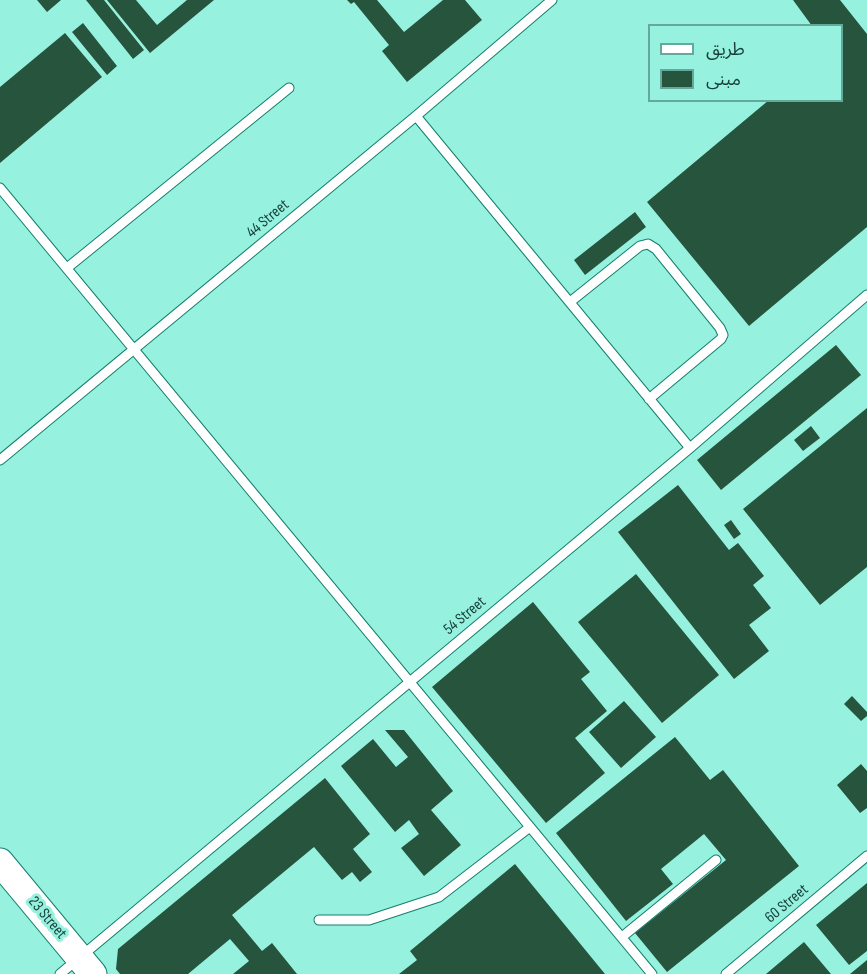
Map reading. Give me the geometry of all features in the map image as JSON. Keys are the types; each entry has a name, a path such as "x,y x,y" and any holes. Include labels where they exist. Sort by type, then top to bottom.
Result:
{"street":[{"name":"23 Street","path":"0,862 78,968"}],"lane":[{"name":"44 Street","path":"0,460 416,116 552,0"},
{"path":"67,268 289,88"},
{"path":"416,116 690,448"},
{"path":"0,188 652,974"},
{"path":"570,302 640,246 648,244 656,249 720,328 723,335 649,399"},
{"name":"54 Street","path":"78,968 411,681 690,448 867,295"},
{"path":"319,920 369,920 438,897 530,826"},
{"name":"60 Street","path":"726,974 867,856"},
{"path":"622,937 716,860"}],"building":[{"path":"37,0 61,0 47,12"},
{"path":"86,0 104,0 144,50 133,59"},
{"path":"107,0 136,0 157,25 187,0 214,0 150,53"},
{"path":"347,0 377,0 404,32 443,0 465,0 482,20 407,82 382,51 389,45 354,2 351,4"},
{"path":"793,0 840,0 867,34 867,227 749,326 647,202 767,102 843,102 843,24 811,24"},
{"path":"83,23 117,66 107,75 72,32"},
{"path":"65,33 102,77 0,163 0,87"},
{"path":"635,212 646,227 585,275 574,260"},
{"path":"836,345 861,375 721,490 697,460"},
{"path":"867,408 867,567 820,605 743,509"},
{"path":"811,426 820,438 803,451 794,440"},
{"path":"678,485 729,550 738,543 764,576 753,585 771,608 749,625 769,651 734,679 618,532"},
{"path":"731,520 741,534 734,539 724,525"},
{"path":"636,574 719,675 662,723 578,622"},
{"path":"533,602 590,672 581,679 607,711 575,738 605,773 546,823 432,687"},
{"path":"852,696 867,712 867,716 861,721 844,704"},
{"path":"624,701 656,737 621,768 589,732"},
{"path":"385,730 404,730 453,791 431,810 461,845 424,876 401,848 419,834 409,820 395,832 341,766 373,739 396,767 408,757"},
{"path":"675,737 710,780 723,770 799,866 667,972 635,933 726,860 704,834 661,869 673,884 626,921 556,833"},
{"path":"861,764 867,771 867,808 860,813 837,785"},
{"path":"325,778 370,834 353,849 372,872 360,882 352,872 342,880 314,847 232,915 262,951 272,943 297,974 233,974 249,961 230,939 188,974 120,974 116,969 118,949"},
{"path":"515,864 605,974 399,974 417,960 410,951"},
{"path":"867,883 867,951 849,965 816,925"},
{"path":"804,942 831,974 766,974"},
{"path":"867,960 867,974 850,974"}]}
